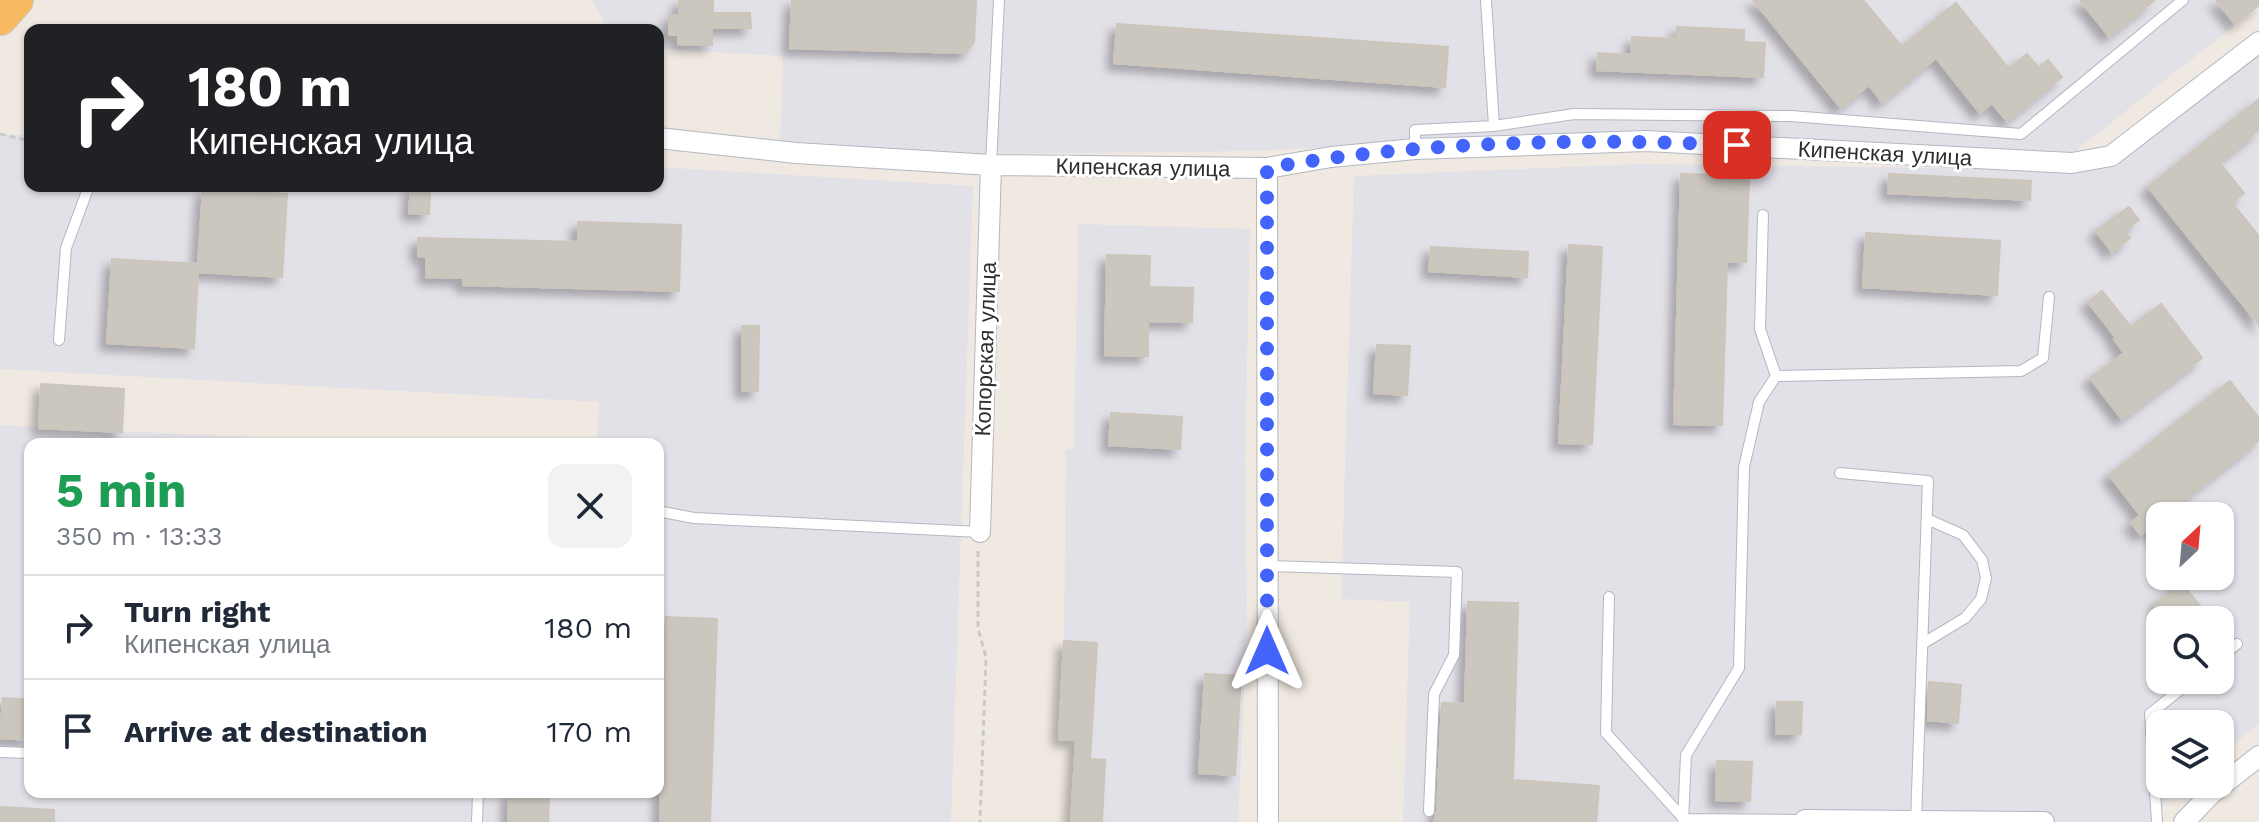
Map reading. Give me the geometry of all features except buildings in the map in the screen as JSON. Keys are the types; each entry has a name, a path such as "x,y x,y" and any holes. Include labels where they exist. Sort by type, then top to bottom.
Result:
{"highway":[{"path":"0,18 16,0"}],"street":[{"name":"Кипенская улица","path":"664,139 796,153 991,165 1267,168 1331,157 1415,149 1646,141 2072,163 2111,156 2259,42"},
{"name":"Копорская улица","path":"980,532 991,165"},
{"path":"1267,168 1268,822"},
{"path":"2184,822 2211,794 2259,756"},
{"path":"1812,821 2044,822"}],"lane":[{"path":"991,165 999,0"},
{"path":"1486,0 1494,126"},
{"path":"1415,149 1415,130 1494,126 1574,114 1791,116 2021,134 2183,0"},
{"path":"59,340 66,248 87,192"},
{"path":"1763,215 1760,329 1776,376"},
{"path":"1776,376 2021,371 2043,358 2049,297"},
{"path":"1684,820 1686,755 1739,668 1744,467 1759,402 1776,376"},
{"path":"1840,473 1928,481 1916,821"},
{"path":"664,512 694,518 980,532"},
{"path":"1922,644 1965,618 1981,599 1986,578 1982,560 1963,535 1927,519"},
{"path":"1267,566 1457,572 1454,655 1434,694 1429,811"},
{"path":"1609,597 1606,733 1684,820 1812,821"},
{"path":"2157,822 2150,714 2175,694"},
{"path":"0,752 24,753"},
{"path":"477,822 478,798"}],"path":[{"path":"0,134 24,140"},
{"path":"980,532 978,628 986,657 980,822"}],"shaded area":[{"path":"592,0 2259,0 2259,6 2069,156 1710,133 1250,151 961,154 780,141 783,56 664,49 664,24 605,24"},
{"path":"2259,46 2259,723 2234,744 2234,710 2146,710 2146,798 2170,798 2154,822 1403,822 1410,602 1341,599 1354,176 1639,164 2085,170"},
{"path":"0,134 24,135 24,192 664,192 664,167 973,186 951,822 0,822 0,425 246,437 24,438 24,798 664,798 664,438 597,438 599,402 0,369"},
{"path":"1078,224 1250,229 1245,456 1247,632 1238,822 1071,822 1076,740 1059,739 1064,641 1066,449 1074,449"}],"route":[{"path":"1267,651 1267,168 1331,157 1415,149 1646,141 1737,145"}]}
